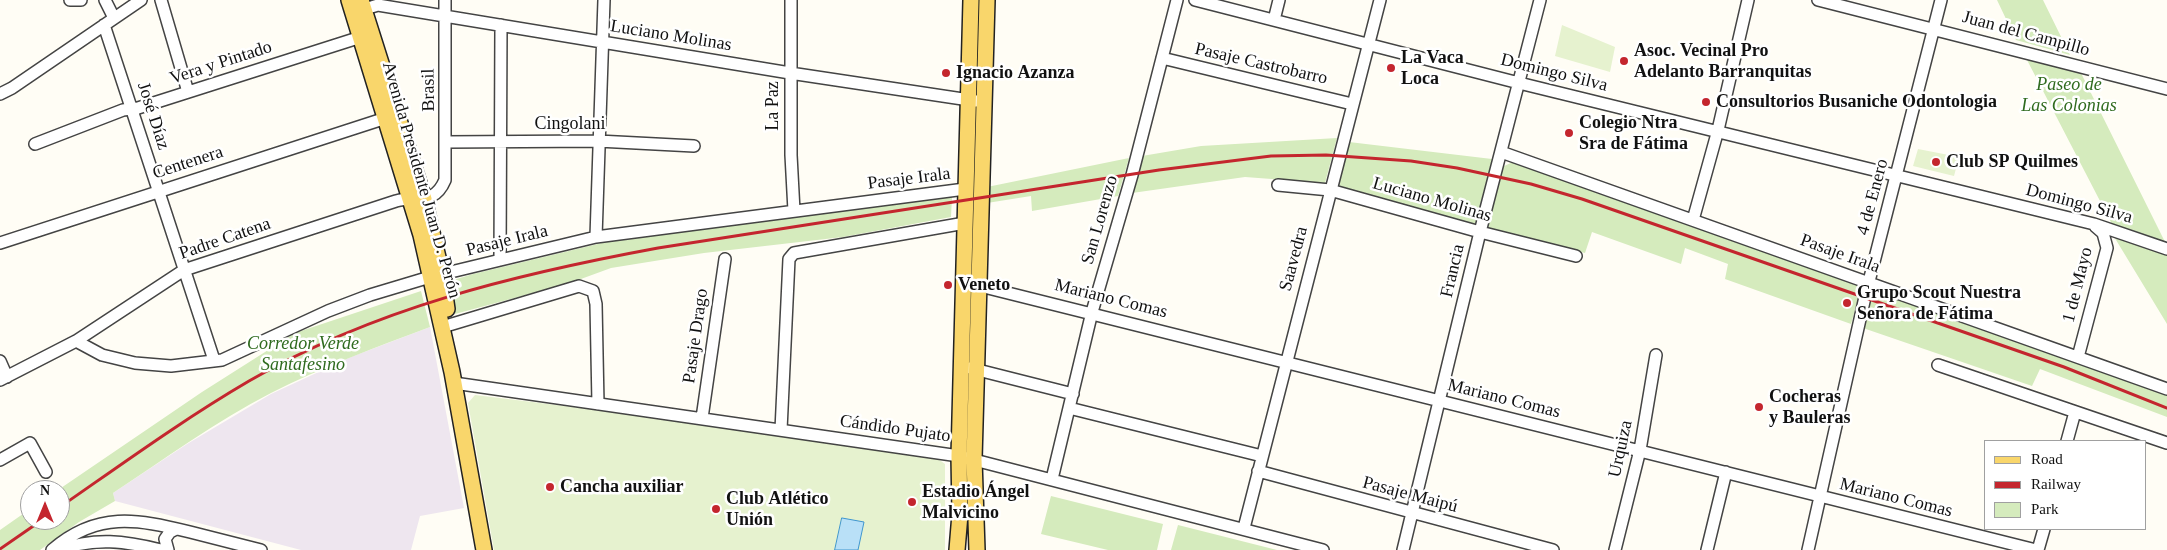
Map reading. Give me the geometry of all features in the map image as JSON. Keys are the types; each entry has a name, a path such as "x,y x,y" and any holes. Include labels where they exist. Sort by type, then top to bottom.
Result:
{"main road":[{"path":"957,550 960,514 959,456 971,0"},
{"path":"977,550 974,460 987,0"},
{"name":"Avenida Presidente Juan D. Perón","path":"357,5 362,37 386,118 418,198"},
{"name":"Avenida Presidente Juan D. Perón","path":"357,5 418,198 448,325 453,378"},
{"name":"Avenida Presidente Juan D. Perón","path":"436,276 484,550"}],"street":[{"path":"70,0 80,0"},
{"name":"José Díaz","path":"105,0 132,109 214,360"},
{"path":"0,94 12,88 142,0"},
{"path":"161,0 188,92"},
{"name":"Brasil","path":"418,198 435,195 445,180 447,142 446,0"},
{"path":"596,237 604,0"},
{"name":"La Paz","path":"791,0 791,155 794,211"},
{"name":"San Lorenzo","path":"1052,479 1092,312 1132,174 1177,0"},
{"name":"Domingo Silva","path":"1194,0 1519,83 1718,130 2094,224 2167,249"},
{"path":"1274,20 1279,0"},
{"name":"Saavedra","path":"1244,528 1285,362 1380,0"},
{"name":"Francia","path":"1403,550 1480,232 1540,0"},
{"path":"1693,220 1718,130 1748,0"},
{"name":"Juan del Campillo","path":"1818,0 1934,28 2167,89"},
{"name":"4 de Enero","path":"1808,550 1869,283 1941,0"},
{"name":"Luciano Molinas","path":"357,5 378,6 446,16 790,73 985,102"},
{"path":"500,260 499,142 501,25"},
{"name":"Vera y Pintado","path":"35,144 123,110 188,92 362,37"},
{"name":"Pasaje Castrobarro","path":"1162,58 1352,104"},
{"name":"Centenera","path":"0,243 386,118"},
{"name":"Cingolani","path":"447,142 598,141 694,146"},
{"name":"Pasaje Irala","path":"1500,152 2167,389"},
{"name":"Luciano Molinas","path":"1278,185 1330,190 1480,232 1576,256"},
{"name":"Pasaje Irala","path":"76,341 102,355 135,363 171,366 230,358 354,301 436,276 596,237 965,189"},
{"name":"Padre Catena","path":"3,379 76,341 184,270 418,198"},
{"path":"781,430 789,259 794,253 965,223"},
{"name":"1 de Mayo","path":"2078,357 2107,248 2103,233 2094,224"},
{"name":"Pasaje Drago","path":"702,418 725,259"},
{"name":"Mariano Comas","path":"963,283 980,284 1820,497 2037,550"},
{"path":"448,325 579,286 593,292 596,304 598,404"},
{"name":"Urquiza","path":"1615,550 1640,450 1656,355"},
{"path":"0,360 3,379"},
{"path":"1938,365 2167,444"},
{"path":"961,367 977,369 1073,394"},
{"name":"Cándido Pujato","path":"453,378 598,404 959,456 1244,528 1323,550"},
{"path":"1069,408 1262,456"},
{"path":"2067,440 2075,412"},
{"path":"0,460 30,443 46,472"},
{"name":"Pasaje Maipú","path":"1258,471 1412,514 1553,550"},
{"path":"1707,550 1726,472"},
{"path":"52,550 77,532 100,523 123,520 148,522 262,550"},
{"path":"168,550 165,539 170,532 176,529"},
{"path":"2037,550 2044,530"},
{"path":"59,550 76,544 101,545 125,541 161,550"}],"shaded area":[{"path":"430,327 464,508 420,516 411,550 301,550 115,501 113,493 187,444 271,394 351,357"}],"green space":[{"name":"Paseo de Las Colonias","path":"1997,0 2043,0 2070,55 2016,40"},
{"path":"1562,25 1615,47 1610,72 1555,56"},
{"name":"Paseo de Las Colonias","path":"2027,60 2081,73 2167,246 2114,228"},
{"path":"1337,138 1325,183 1245,177 1132,193 1142,156 1201,146"},
{"path":"1349,142 1492,159 1475,225 1338,186"},
{"name":"Club SP Quilmes","path":"1918,149 1959,157 1954,176 1913,166"},
{"path":"1129,158 1118,196 1032,211 1031,196 987,203 987,187"},
{"path":"1513,162 1862,285 1851,324 1725,279 1728,264 1685,248 1681,264 1592,232 1585,253 1487,228 1502,167"},
{"path":"952,197 951,217 843,237 704,253 611,268 570,283 455,314 450,281 606,242"},
{"path":"2113,235 2167,254 2167,324"},
{"name":"Corredor Verde Santafesino","path":"421,291 430,327 330,366 251,404 211,428 113,493 115,501 70,528 70,482 202,392 295,333"},
{"path":"1878,292 2167,393 2167,417 2040,369 2032,386 1863,328 1872,296"},
{"name":"Club Atlético Unión","path":"475,395 663,418 934,456 945,464 945,550 494,550 468,403"},
{"path":"1051,496 1163,524 1157,550 1108,550 1041,534"},
{"name":"Corredor Verde Santafesino","path":"20,516 20,530 68,530 40,550 0,550 0,530"},
{"path":"1178,525 1277,550 1171,550"}],"water":[{"path":"842,518 864,522 858,550 835,550"}],"railway":[{"path":"70,500 177,426 249,381 297,355 346,333 397,314 500,282 552,269 658,248 1159,170 1271,156 1326,155 1411,161 1457,168 1531,184 1582,199 2064,367 2167,408"},
{"path":"0,549 28,530"}],"place":[{"name":"Asoc. Vecinal Pro Adelanto Barranquitas","path":"1624,61"},
{"name":"La Vaca Loca","path":"1391,68"},
{"name":"Ignacio Azanza","path":"946,73"},
{"name":"Consultorios Busaniche Odontologia","path":"1706,102"},
{"name":"Colegio Ntra Sra de Fátima","path":"1569,133"},
{"name":"Club SP Quilmes","path":"1936,162"},
{"name":"Veneto","path":"948,285"},
{"name":"Grupo Scout Nuestra Señora de Fátima","path":"1847,303"},
{"name":"Cocheras y Bauleras","path":"1759,407"},
{"name":"Cancha auxiliar","path":"550,487"},
{"name":"Estadio Ángel Malvicino","path":"912,502"},
{"name":"Club Atlético Unión","path":"716,509"}]}
